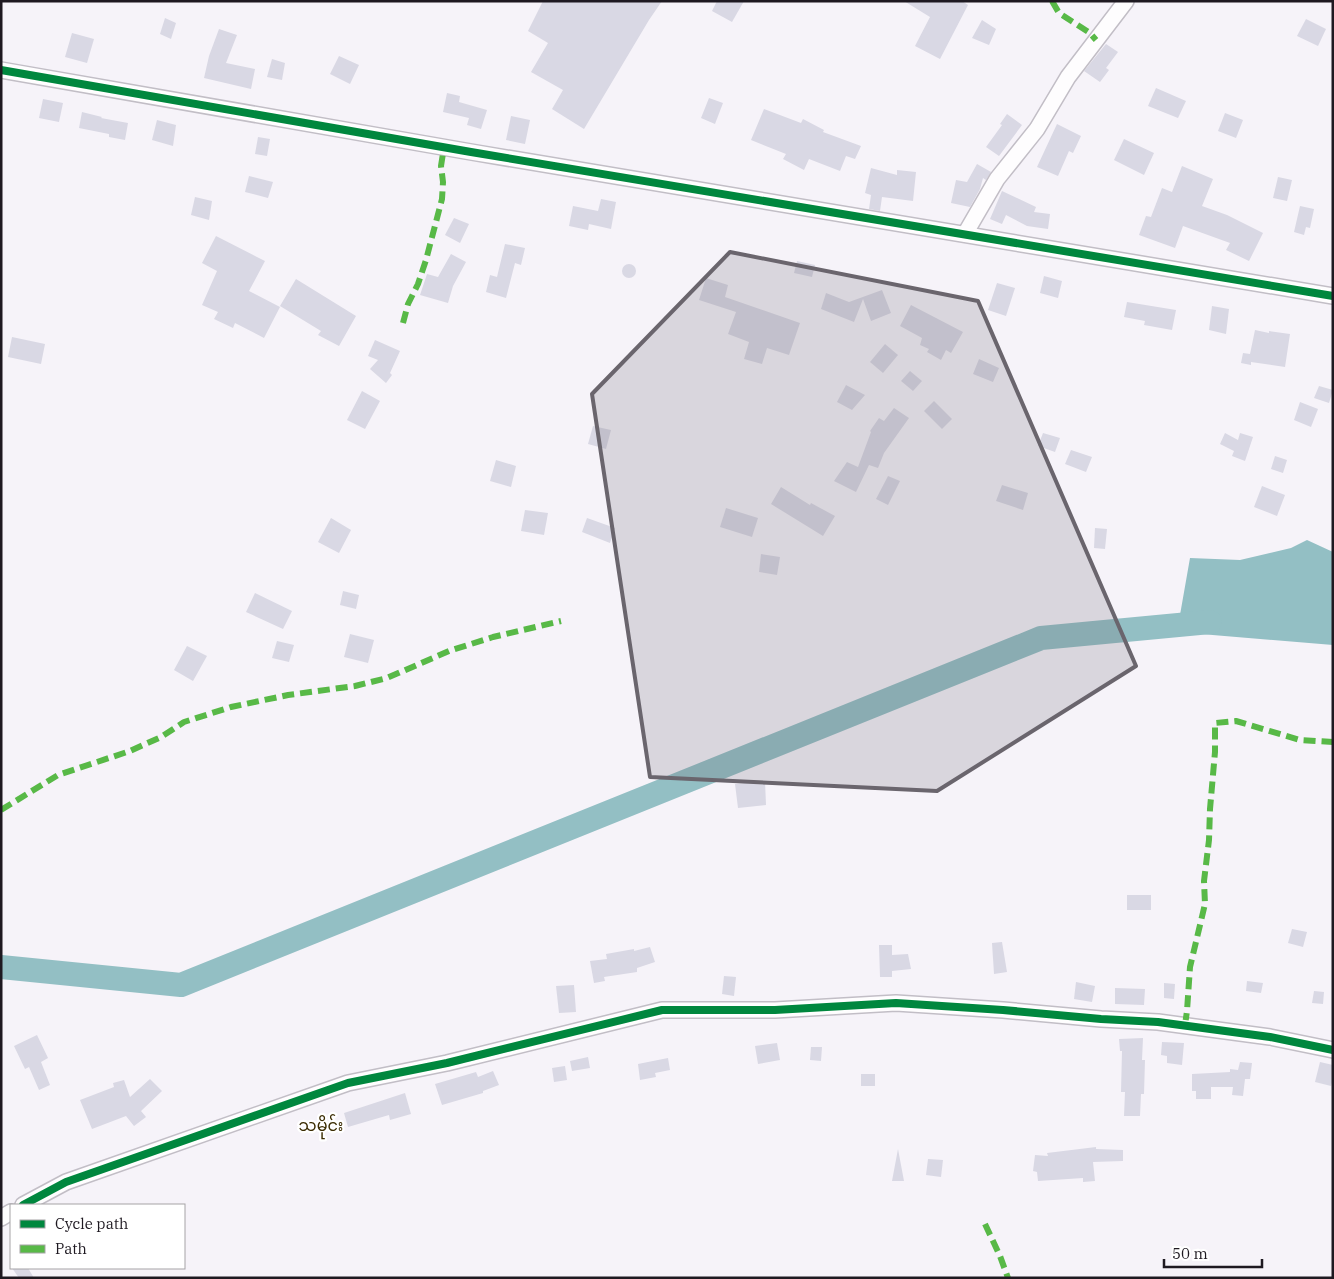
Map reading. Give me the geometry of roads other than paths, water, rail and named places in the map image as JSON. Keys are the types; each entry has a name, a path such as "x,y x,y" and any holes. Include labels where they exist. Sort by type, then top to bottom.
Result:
{"street":[{"path":"965,234 998,179 1037,129 1068,77 1126,1"},
{"path":"1,70 471,152 1333,296"},
{"path":"25,1204 66,1182 348,1083 447,1063 662,1010 775,1010 896,1003 1158,1022 1270,1037 1333,1050"}],"water":[{"path":"1307,540 1333,552 1333,645 1177,632 1190,558 1240,560 1291,548"}],"waterway":[{"path":"1,967 181,985 1041,638 1210,622"}],"district":[{"name":"သမိုင်း","path":"321,1125"}]}
